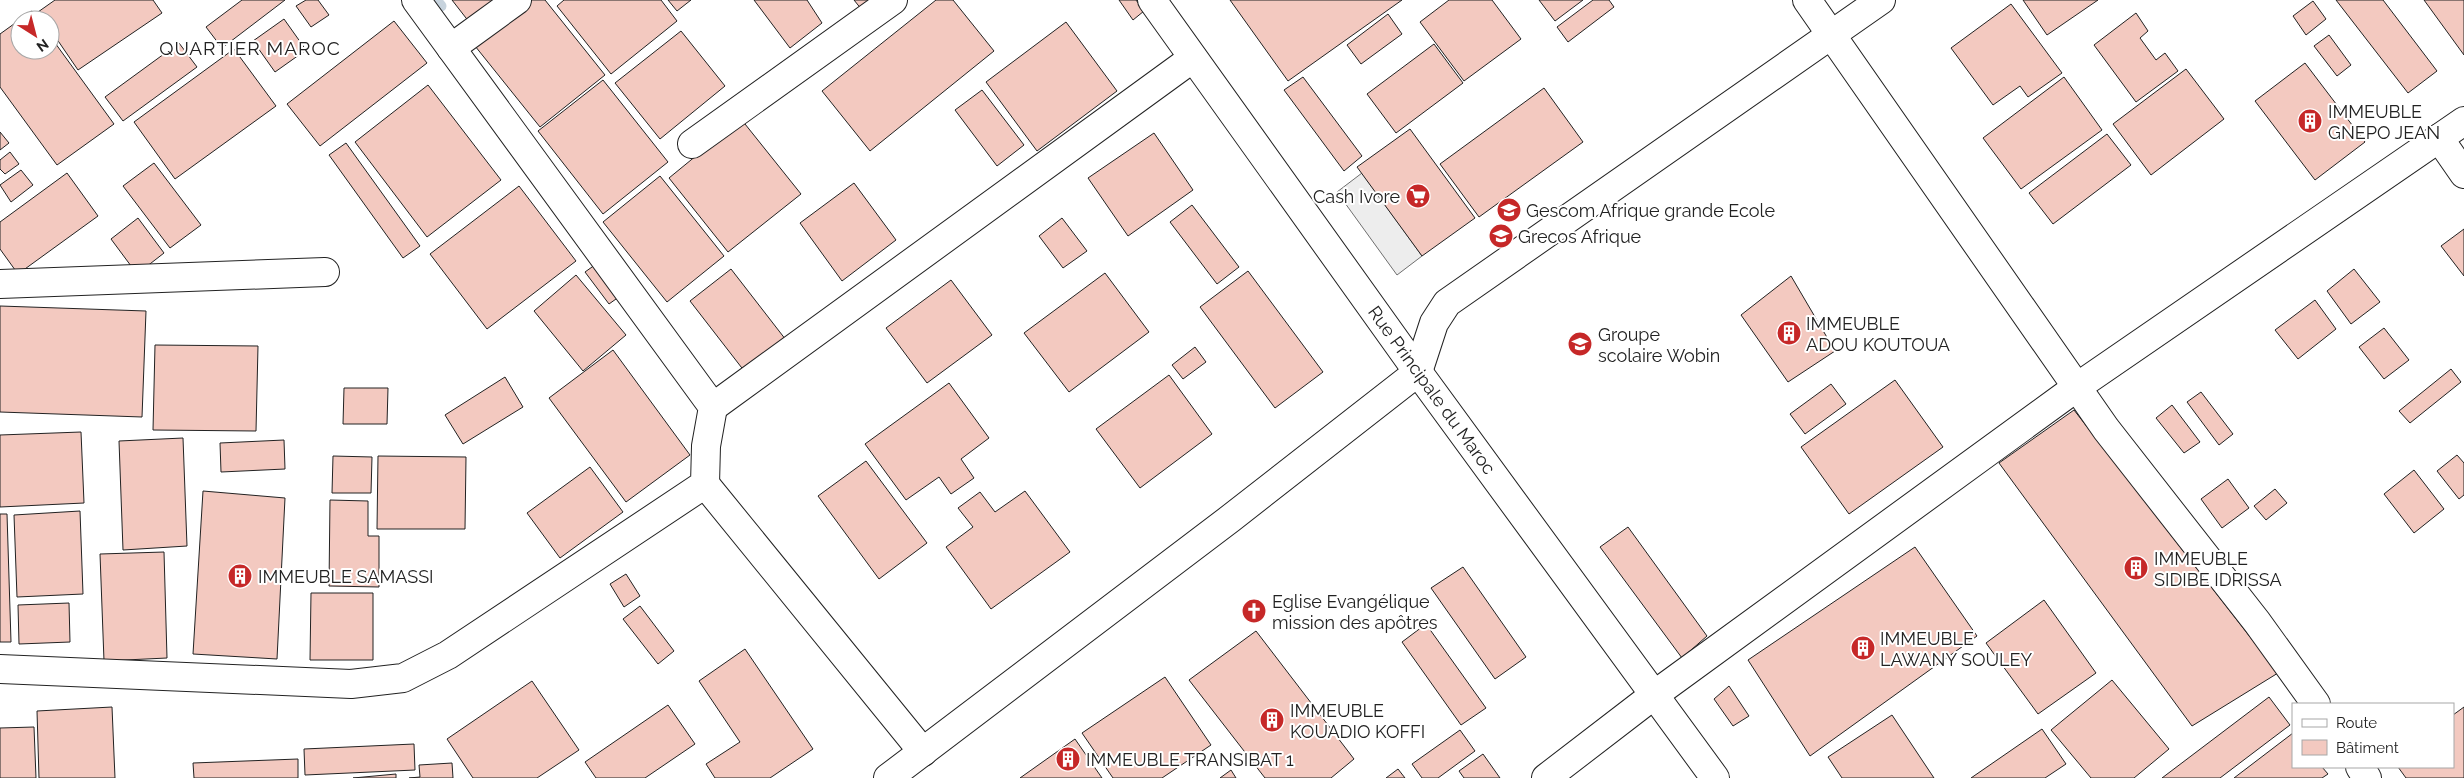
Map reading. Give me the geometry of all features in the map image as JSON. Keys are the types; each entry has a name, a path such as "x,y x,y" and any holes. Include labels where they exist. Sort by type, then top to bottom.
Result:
{"street":[{"path":"416,0 713,407"},
{"path":"452,48 517,0"},
{"path":"692,144 893,0"},
{"name":"Rue Principale du Maroc","path":"1152,0 1418,372 1715,778"},
{"path":"1808,0 2077,387 2209,562 2257,622 2315,703"},
{"path":"888,778 1239,512 1418,372 1434,323 1448,303 1881,0"},
{"path":"923,752 705,484 706,446 713,407 1193,58"},
{"path":"1546,778 1654,695 2077,387 2464,120"},
{"path":"2439,138 2464,174"},
{"path":"0,284 325,272"},
{"path":"0,669 351,684 403,678 448,655 705,484"}],"shaded area":[{"path":"1362,173 1422,256 1397,275 1337,192"}],"building":[{"path":"55,0 153,0 162,13 78,70 60,44 60,10 41,10"},
{"path":"242,0 285,0 222,48 206,27"},
{"path":"306,0 318,0 329,15 311,27 296,6"},
{"path":"452,0 508,0 473,27"},
{"path":"523,0 545,0 605,75 540,127 471,41"},
{"path":"564,0 661,0 677,21 611,74 557,6"},
{"path":"668,0 691,0 677,11"},
{"path":"754,0 807,0 822,23 790,48"},
{"path":"854,0 875,0 862,10"},
{"path":"936,0 953,0 994,51 870,151 822,91"},
{"path":"1119,0 1136,0 1144,11 1133,20"},
{"path":"1230,0 1402,0 1288,81"},
{"path":"1449,0 1492,0 1521,39 1464,81 1420,22"},
{"path":"1539,0 1583,0 1555,21"},
{"path":"1593,0 1609,0 1614,7 1568,42 1557,27"},
{"path":"2023,0 2098,0 2047,35"},
{"path":"2336,0 2383,0 2437,71 2408,93"},
{"path":"2424,0 2464,0 2464,55"},
{"path":"2313,1 2326,19 2306,35 2293,16"},
{"path":"2011,4 2062,73 2028,97 2020,86 1993,105 1951,48"},
{"path":"2136,13 2148,31 2140,38 2156,60 2165,53 2178,71 2136,102 2094,45"},
{"path":"1388,14 1402,34 1361,64 1347,45"},
{"path":"284,19 306,50 275,72 253,41"},
{"path":"394,21 427,63 320,146 287,104"},
{"path":"1066,22 1117,91 1037,151 986,82"},
{"path":"10,27 10,60 60,60 60,50 114,124 57,165 0,87 0,34"},
{"path":"681,31 725,86 660,139 615,83"},
{"path":"2329,35 2351,65 2337,76 2314,46"},
{"path":"179,43 197,67 123,121 105,97"},
{"path":"1434,44 1463,83 1396,133 1367,94"},
{"path":"234,49 276,106 175,179 134,122"},
{"name":"IMMEUBLE GNEPO JEAN","path":"2305,63 2365,142 2315,180 2255,101"},
{"path":"2186,69 2224,119 2151,175 2113,124"},
{"path":"1303,77 1362,156 1344,171 1284,90"},
{"path":"2064,77 2102,130 2021,189 1983,138"},
{"path":"603,80 668,162 603,214 538,131"},
{"path":"428,85 501,180 427,237 355,142"},
{"path":"1544,88 1583,142 1479,217 1440,164"},
{"path":"982,90 1024,145 997,166 955,110"},
{"path":"741,119 801,194 728,252 669,178"},
{"name":"Cash Ivore","path":"1410,129 1475,218 1422,256 1357,167"},
{"path":"0,132 9,143 0,150"},
{"path":"1154,133 1193,190 1128,236 1088,178"},
{"path":"2107,134 2131,165 2053,224 2029,193"},
{"path":"346,143 420,246 403,258 329,155"},
{"path":"10,152 19,164 5,174 0,169 0,160"},
{"path":"154,163 201,225 170,248 123,186"},
{"path":"21,170 33,185 11,202 0,185"},
{"path":"67,173 98,216 18,274 0,249 0,222"},
{"path":"660,176 724,256 667,302 603,222"},
{"path":"854,183 896,240 842,281 800,223"},
{"path":"519,186 576,261 487,329 430,254"},
{"path":"1192,205 1239,267 1217,284 1170,222"},
{"path":"138,218 164,253 137,274 111,239"},
{"path":"1062,218 1087,251 1063,268 1039,236"},
{"path":"2464,229 2464,276 2441,246"},
{"path":"599,262 623,294 609,304 585,272"},
{"path":"731,269 786,340 745,372 690,301"},
{"path":"2354,269 2380,302 2351,324 2327,291"},
{"path":"1248,271 1323,372 1275,408 1200,307"},
{"path":"1105,273 1149,332 1069,392 1024,333"},
{"path":"576,275 626,335 583,371 534,311"},
{"name":"IMMEUBLE ADOU KOUTOUA","path":"1791,276 1835,351 1788,382 1741,315"},
{"path":"951,280 992,335 927,383 886,328"},
{"path":"2315,300 2336,329 2298,359 2275,330"},
{"path":"0,306 146,311 142,417 0,412"},
{"path":"2384,328 2409,360 2384,379 2359,347"},
{"path":"155,345 258,346 256,431 153,430"},
{"path":"1195,347 1206,362 1183,379 1172,365"},
{"path":"613,350 690,455 626,502 549,398"},
{"path":"2451,369 2461,382 2410,423 2399,411"},
{"path":"1169,375 1212,434 1140,488 1096,429"},
{"path":"505,377 523,407 463,444 445,415"},
{"path":"1895,380 1943,447 1849,514 1801,447"},
{"path":"949,383 989,438 961,459 974,478 951,494 939,477 906,500 865,444"},
{"path":"1831,384 1846,404 1805,434 1790,414"},
{"path":"344,388 388,388 387,424 343,424"},
{"path":"2201,392 2233,434 2219,445 2187,402"},
{"path":"2172,405 2200,442 2184,453 2156,418"},
{"name":"IMMEUBLE SIDIBE IDRISSA","path":"2074,410 2278,673 2192,726 1999,463"},
{"path":"81,432 84,503 0,507 0,435"},
{"path":"183,438 187,546 123,550 119,441"},
{"path":"284,440 285,469 221,472 220,443"},
{"path":"2457,455 2464,463 2464,495 2459,499 2437,471"},
{"path":"333,456 372,457 371,493 332,493"},
{"path":"378,456 466,457 465,529 377,529"},
{"path":"866,461 927,543 879,579 818,496"},
{"path":"590,467 623,512 560,558 527,513"},
{"path":"2414,470 2444,509 2414,533 2384,494"},
{"path":"2228,479 2249,508 2222,528 2201,499"},
{"path":"2275,489 2287,503 2266,520 2254,506"},
{"name":"IMMEUBLE SAMASSI","path":"203,491 285,498 277,659 193,654"},
{"path":"1025,491 1070,552 991,609 946,547 973,527 958,508 980,492 995,512"},
{"path":"330,500 368,501 368,536 379,536 379,587 329,586"},
{"path":"80,511 83,594 17,597 14,515"},
{"path":"0,514 7,514 11,642 0,642"},
{"path":"1628,527 1707,636 1682,658 1600,547"},
{"name":"IMMEUBLE LAWANY SOULEY","path":"1915,547 1977,636 1810,756 1748,660"},
{"path":"164,552 167,658 104,661 100,554"},
{"path":"1463,567 1526,657 1495,679 1431,588"},
{"path":"626,574 640,596 624,607 610,584"},
{"path":"311,593 373,593 373,660 310,660"},
{"path":"2044,600 2096,673 2038,714 1986,643"},
{"path":"69,603 70,642 19,644 18,605"},
{"path":"640,606 674,651 658,664 623,619"},
{"path":"1426,624 1486,708 1461,725 1402,642"},
{"name":"IMMEUBLE KOUADIO KOFFI","path":"1256,631 1354,759 1331,778 1265,778 1189,680"},
{"path":"745,649 813,749 770,778 715,778 706,764 740,742 699,681"},
{"path":"1165,677 1211,745 1162,778 1113,778 1082,733"},
{"path":"2112,680 2169,749 2134,778 2091,778 2051,730"},
{"path":"532,681 579,750 537,778 473,778 447,739"},
{"path":"1729,686 1749,716 1733,726 1714,699"},
{"path":"2269,697 2290,725 2220,778 2162,778"},
{"path":"668,705 695,744 645,778 596,778 585,762"},
{"path":"112,707 115,778 39,778 37,711"},
{"path":"2464,707 2464,778 2406,778 2399,768 2454,768 2454,714"},
{"path":"1892,715 1934,778 1842,778 1828,757"},
{"path":"34,727 36,778 0,778 0,728"},
{"path":"2042,729 2066,764 2045,778 1971,778"},
{"path":"1460,730 1475,751 1438,778 1422,778 1412,764"},
{"path":"2292,734 2292,768 2323,768 2328,774 2322,778 2234,778"},
{"name":"IMMEUBLE TRANSIBAT 1","path":"1075,739 1102,778 1020,778"},
{"path":"414,744 415,770 305,775 304,749"},
{"path":"1483,754 1500,778 1464,778 1459,771"},
{"path":"298,759 298,778 194,778 193,763"},
{"path":"452,763 453,778 409,778 420,777 419,765"},
{"path":"1398,769 1405,778 1386,778"},
{"path":"1231,770 1236,778 1220,778"},
{"path":"396,774 396,778 353,778"}],"waterway":[{"path":"436,0 441,6"}],"place":[{"name":"IMMEUBLE GNEPO JEAN","path":"2310,121"},
{"name":"Cash Ivore","path":"1418,196"},
{"name":"Gescom Afrique grande Ecole","path":"1509,210"},
{"name":"Grecos Afrique","path":"1501,236"},
{"name":"IMMEUBLE ADOU KOUTOUA","path":"1789,333"},
{"name":"Groupe scolaire Wobin","path":"1580,344"},
{"name":"IMMEUBLE SIDIBE IDRISSA","path":"2136,568"},
{"name":"IMMEUBLE SAMASSI","path":"240,576"},
{"name":"Eglise Evangélique mission des apôtres","path":"1254,611"},
{"name":"IMMEUBLE LAWANY SOULEY","path":"1863,648"},
{"name":"IMMEUBLE KOUADIO KOFFI","path":"1272,720"},
{"name":"IMMEUBLE TRANSIBAT 1","path":"1068,759"}],"district":[{"name":"QUARTIER MAROC","path":"250,48"}]}
